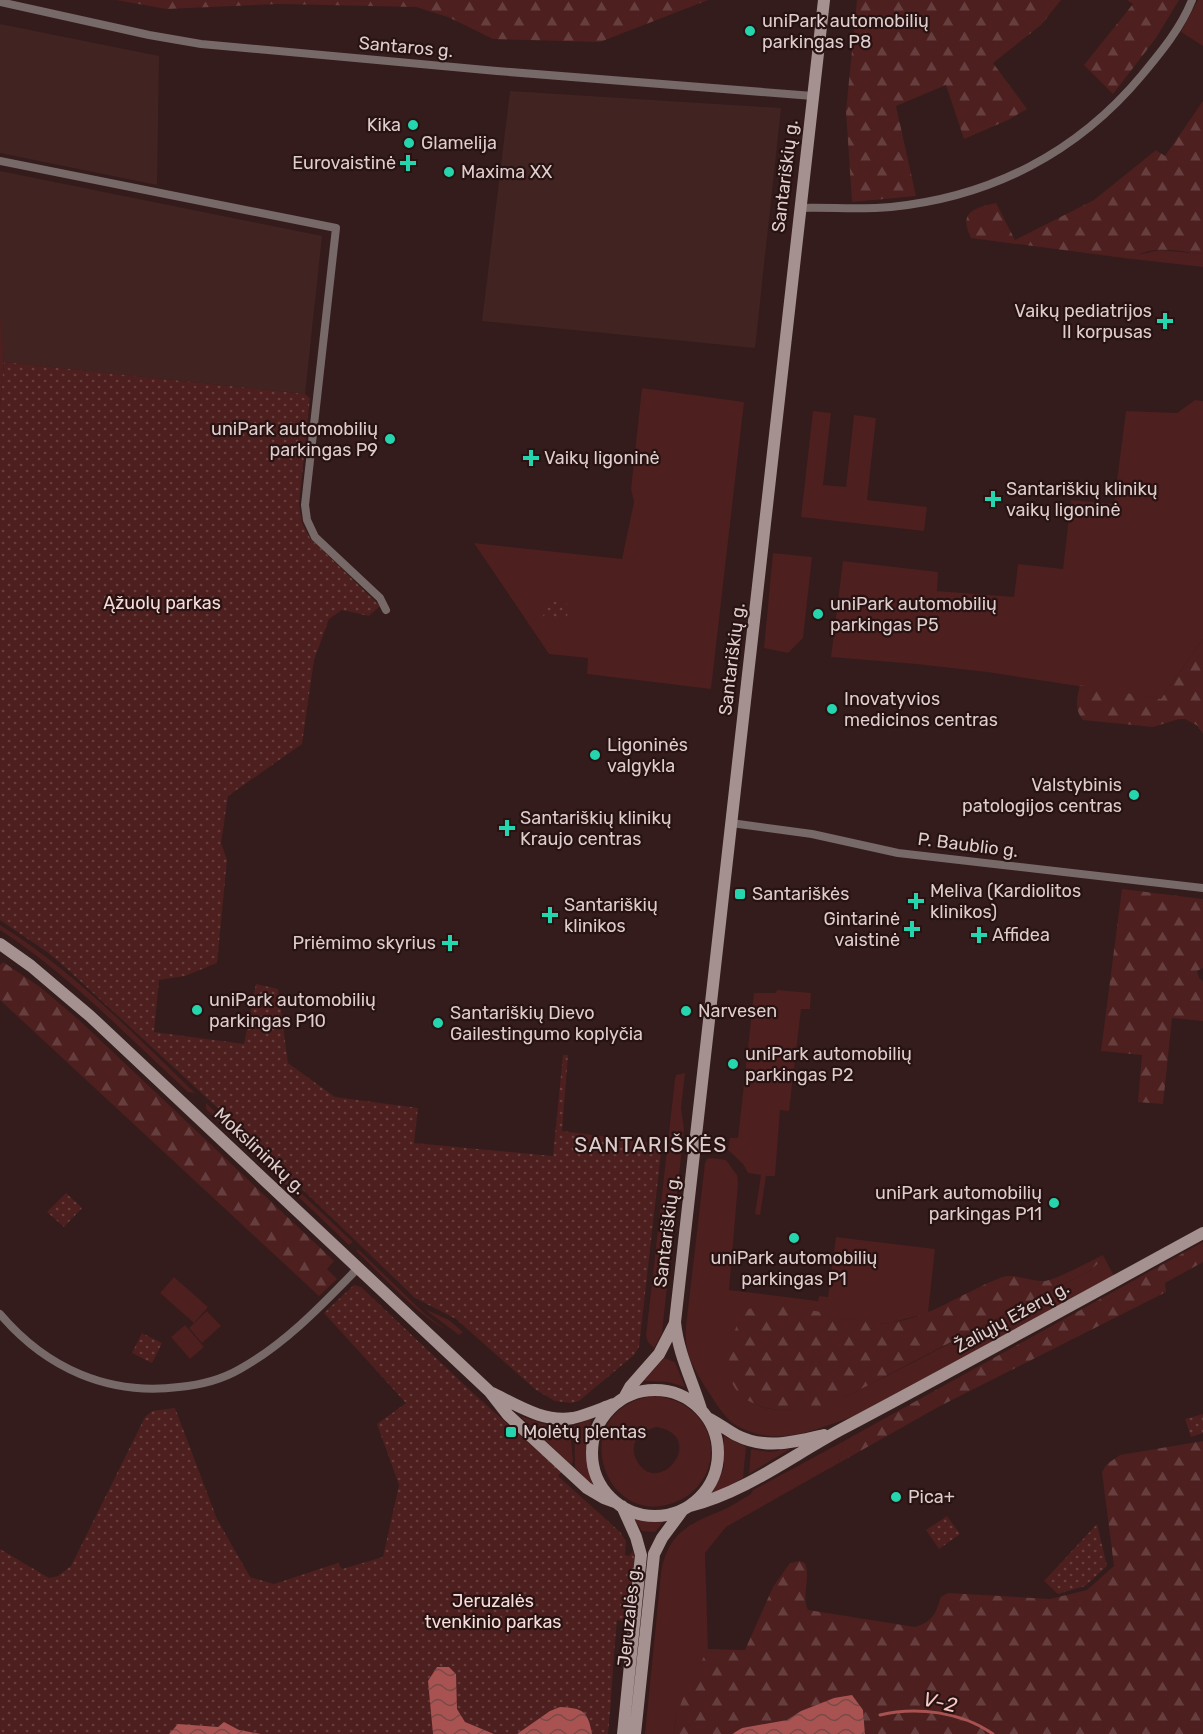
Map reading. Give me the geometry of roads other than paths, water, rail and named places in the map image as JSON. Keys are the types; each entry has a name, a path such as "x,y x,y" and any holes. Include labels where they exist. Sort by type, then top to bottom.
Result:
{"main road":[{"name":"Santariškių g.","path":"704,1414 676,1339 675,1322 824,0"},
{"name":"Mokslininkų g.","path":"0,944 31,966 90,1016 490,1392 508,1415 587,1488 618,1504"},
{"name":"Žaliųjų Ežerų g.","path":"686,1508 722,1497 1203,1233"},
{"name":"Santariškių g.","path":"621,1400 659,1354 675,1322"},
{"path":"651,1390 665,1391 690,1400 704,1414 714,1430 718,1444 717,1465 710,1485 701,1497 686,1508 670,1514 651,1515 633,1512 618,1504 605,1491 594,1466 592,1452 594,1438 606,1414 621,1400 651,1390"},
{"name":"Mokslininkų g.","path":"490,1392 534,1413 556,1418 571,1418 621,1400"},
{"name":"Žaliųjų Ežerų g.","path":"704,1414 735,1434 762,1444 785,1444 837,1432"},
{"name":"Jeruzalės g.","path":"618,1504 636,1537 641,1555 623,1734"},
{"name":"Jeruzalės g.","path":"635,1734 654,1554 662,1538 686,1508"}],"street":[{"path":"800,208 873,208 921,203 983,188 1037,163 1082,135 1110,111 1163,49 1192,0"},
{"name":"Santaros g.","path":"0,2 149,35 201,44 497,71 813,96"},
{"path":"0,161 336,228 305,505 307,520 315,537 380,598 386,610"},
{"name":"P. Baublio g.","path":"731,824 812,834 898,853 1203,888"},
{"path":"0,1314 11,1328 37,1350 57,1364 85,1376 118,1387 163,1389 184,1387 221,1378 256,1360 314,1312 358,1268"}],"water":[{"path":"437,1667 449,1667 456,1674 457,1709 465,1722 494,1734 433,1734 428,1681"},
{"path":"852,1695 863,1710 865,1734 732,1734 742,1728 787,1720 801,1711 834,1698"},
{"path":"560,1707 574,1708 583,1712 589,1720 592,1734 517,1734 550,1711"},
{"path":"224,1722 239,1730 261,1734 169,1734 178,1724 218,1727"}],"waterway":[{"name":"V-2","path":"880,1715 908,1711 938,1713 967,1720 993,1734"}],"place":[{"name":"uniPark automobilių parkingas P8","path":"750,31"},
{"name":"Kika","path":"413,125"},
{"name":"Glamelija","path":"409,143"},
{"name":"Eurovaistinė","path":"408,163"},
{"name":"Maxima XX","path":"449,172"},
{"name":"Vaikų pediatrijos II korpusas","path":"1165,321"},
{"name":"uniPark automobilių parkingas P9","path":"390,439"},
{"name":"Vaikų ligoninė","path":"531,458"},
{"name":"Santariškių klinikų vaikų ligoninė","path":"993,499"},
{"name":"uniPark automobilių parkingas P5","path":"818,614"},
{"name":"Inovatyvios medicinos centras","path":"832,709"},
{"name":"Ligoninės valgykla","path":"595,755"},
{"name":"Valstybinis patologijos centras","path":"1134,795"},
{"name":"Santariškių klinikų Kraujo centras","path":"507,828"},
{"name":"Santariškės","path":"740,894"},
{"name":"Meliva (Kardiolitos klinikos)","path":"916,901"},
{"name":"Santariškių klinikos","path":"550,915"},
{"name":"Gintarinė vaistinė","path":"912,929"},
{"name":"Affidea","path":"979,935"},
{"name":"Priėmimo skyrius","path":"450,943"},
{"name":"uniPark automobilių parkingas P10","path":"197,1010"},
{"name":"Narvesen","path":"686,1011"},
{"name":"Santariškių Dievo Gailestingumo koplyčia","path":"438,1023"},
{"name":"uniPark automobilių parkingas P2","path":"733,1064"},
{"name":"uniPark automobilių parkingas P11","path":"1054,1203"},
{"name":"uniPark automobilių parkingas P1","path":"794,1238"},
{"name":"Molėtų plentas","path":"511,1432"},
{"name":"Pica+","path":"896,1497"}],"district":[{"name":"SANTARIŠKĖS","path":"651,1145"}],"park label":[{"name":"Ąžuolų parkas","path":"162,603"},
{"name":"Jeruzalės tvenkinio parkas","path":"493,1611"}]}
